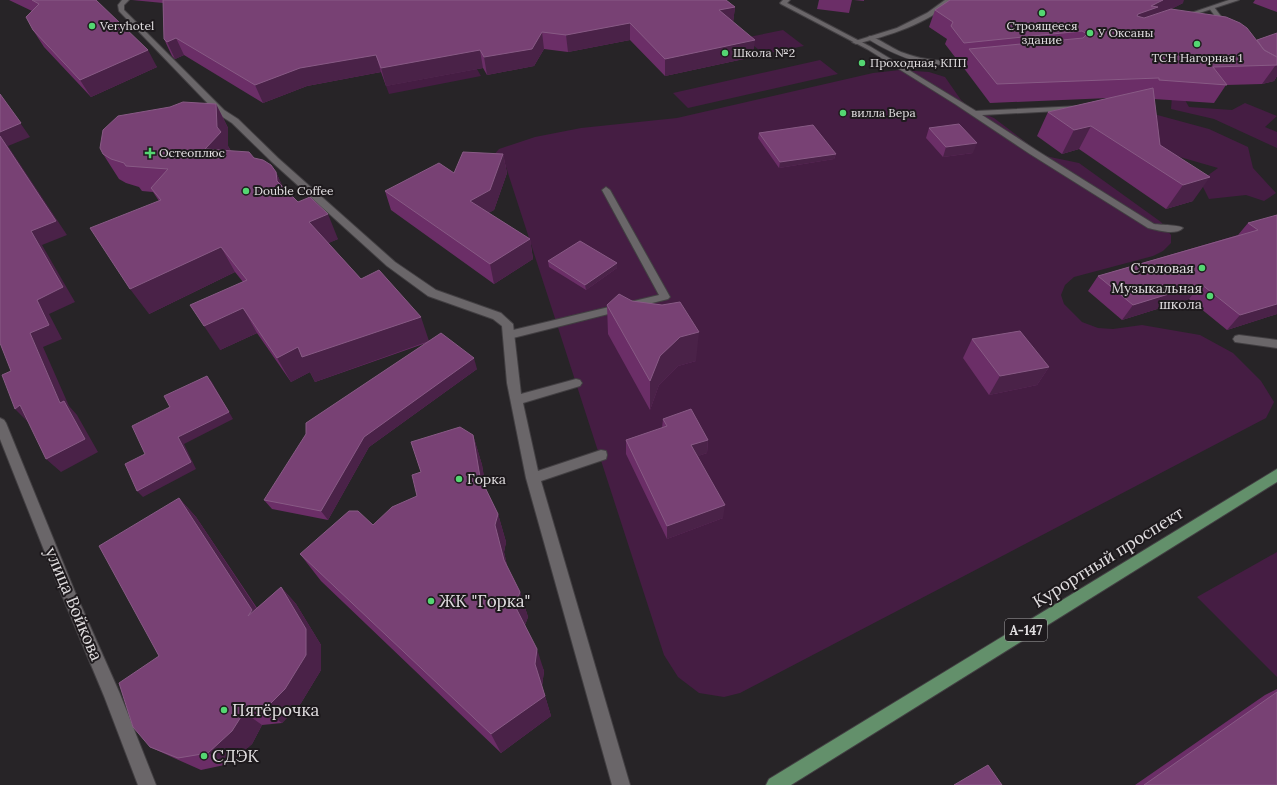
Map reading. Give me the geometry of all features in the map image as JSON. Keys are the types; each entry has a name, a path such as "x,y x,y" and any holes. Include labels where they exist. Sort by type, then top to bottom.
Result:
{"main road":[{"name":"Курортный проспект","path":"775,785 1277,476"}],"street":[{"path":"126,0 121,5 121,10 221,112 235,121 275,160 391,264 432,294 497,316 507,324 513,383 533,478 621,785"},
{"path":"856,42 899,30 929,14 949,0"},
{"path":"1175,19 1236,0"},
{"path":"1239,339 1277,344"},
{"path":"517,400 576,383"},
{"name":"улица Войкова","path":"0,423 68,593 112,694 147,785"},
{"path":"533,478 601,455"}],"lane":[{"path":"787,0 783,3 869,48 975,113 1033,152 1151,226 1165,229 1179,228"},
{"path":"1212,8 1229,31"},
{"path":"870,38 905,57 927,63 952,65 989,61"},
{"path":"975,113 1084,108"},
{"path":"509,335 665,297 606,190"}],"shaded area":[{"path":"783,30 804,46 764,54 744,38"},
{"path":"820,60 838,74 688,108 673,93"},
{"path":"477,69 481,76 389,94 386,86"},
{"path":"900,70 929,72 945,77 961,100 970,108 994,118 1040,153 1050,157 1079,163 1161,222 1171,235 1171,243 1163,251 1153,256 1074,277 1065,285 1061,295 1064,304 1082,322 1098,328 1113,329 1142,325 1200,335 1233,353 1261,381 1274,402 1266,418 740,693 724,697 699,693 678,677 664,655 506,167 492,157 499,149 535,137 581,128 677,118 873,73"},
{"path":"1172,96 1185,100 1189,107 1232,110 1245,103 1277,116 1265,127 1277,132 1277,148 1214,119 1171,109"},
{"path":"1150,113 1209,129 1248,147 1253,168 1276,193 1264,201 1246,195 1209,199 1200,181 1218,168 1152,149"},
{"path":"1277,552 1277,677 1197,597"}],"building":[{"path":"32,0 96,0 148,50 80,80 33,30 26,17 39,4"},
{"path":"163,0 726,0 735,7 719,10 755,40 665,59 630,23 566,35 542,32 532,49 484,57 480,50 381,68 376,55 300,68 255,85 176,38 167,42 164,39"},
{"path":"950,0 1163,0 1151,6 1158,7 1138,14 1137,16 1144,18 1171,9 1226,17 1247,28 1264,50 1277,57 1277,65 1213,67 1227,85 1159,80 1159,78 997,84 969,49 1083,38 1087,34 1082,31 964,43 951,26 953,22 935,10"},
{"path":"1277,33 1277,57 1264,50 1257,40"},
{"path":"1153,88 1160,145 1210,177 1183,185 1091,126 1074,130 1048,112"},
{"path":"0,94 21,123 0,132"},
{"path":"183,102 216,104 217,127 221,132 205,149 249,152 254,158 263,160 271,165 276,172 277,181 298,202 310,197 328,214 309,222 361,279 379,270 421,317 302,357 298,347 277,358 243,308 204,326 190,305 247,280 221,247 130,289 90,228 161,200 151,188 168,169 126,166 124,163 111,159 103,154 100,148 103,130 118,116 170,107"},
{"path":"959,124 977,143 946,147 929,128"},
{"path":"813,125 836,154 780,162 759,133"},
{"path":"0,136 56,221 31,231 63,287 37,300 49,325 30,333 60,403 64,401 85,439 46,459 20,405 15,409 2,375 11,371 0,343"},
{"path":"463,152 503,154 490,190 470,201 530,239 490,264 385,191 439,163 454,173"},
{"path":"1277,215 1277,304 1240,315 1201,284 1133,305 1098,276 1258,230 1248,223"},
{"path":"580,241 617,263 585,285 548,261"},
{"path":"619,294 632,301 662,305 680,302 699,332 680,337 660,356 650,381 607,305"},
{"path":"1020,331 1049,367 1000,376 972,339"},
{"path":"441,333 474,358 364,437 321,511 264,500 306,434 306,423"},
{"path":"207,376 229,412 178,437 191,462 137,491 125,464 145,454 132,426 170,407 164,396"},
{"path":"691,409 708,440 691,445 725,505 667,526 626,440 667,426 663,419"},
{"name":"ЖК \"Горка\"","path":"460,427 473,435 480,477 498,514 495,525 504,560 520,592 515,606 537,649 535,664 545,696 491,734 300,554 349,511 358,511 373,525 392,507 417,496 412,475 421,472 411,442"},
{"path":"179,498 252,610 248,616 281,587 306,629 306,655 285,689 264,710 244,712 232,731 208,753 178,758 150,747 133,727 119,683 159,656 99,546"},
{"path":"1277,692 1277,785 1144,785"},
{"path":"988,765 1002,785 954,785"}],"place":[{"name":"Строящееся здание","path":"1042,13"},
{"name":"Veryhotel","path":"92,26"},
{"name":"У Оксаны","path":"1090,33"},
{"name":"ТСН Нагорная 1","path":"1197,44"},
{"name":"Школа №2","path":"725,53"},
{"name":"Проходная, КПП","path":"862,63"},
{"name":"вилла Вера","path":"843,113"},
{"name":"Остеоплюс","path":"150,153"},
{"name":"Double Coffee","path":"246,191"},
{"name":"Столовая","path":"1202,268"},
{"name":"Музыкальная школа","path":"1210,296"},
{"name":"Горка","path":"459,479"},
{"name":"ЖК \"Горка\"","path":"431,601"},
{"name":"Пятёрочка","path":"224,710"},
{"name":"СДЭК","path":"204,756"}]}
